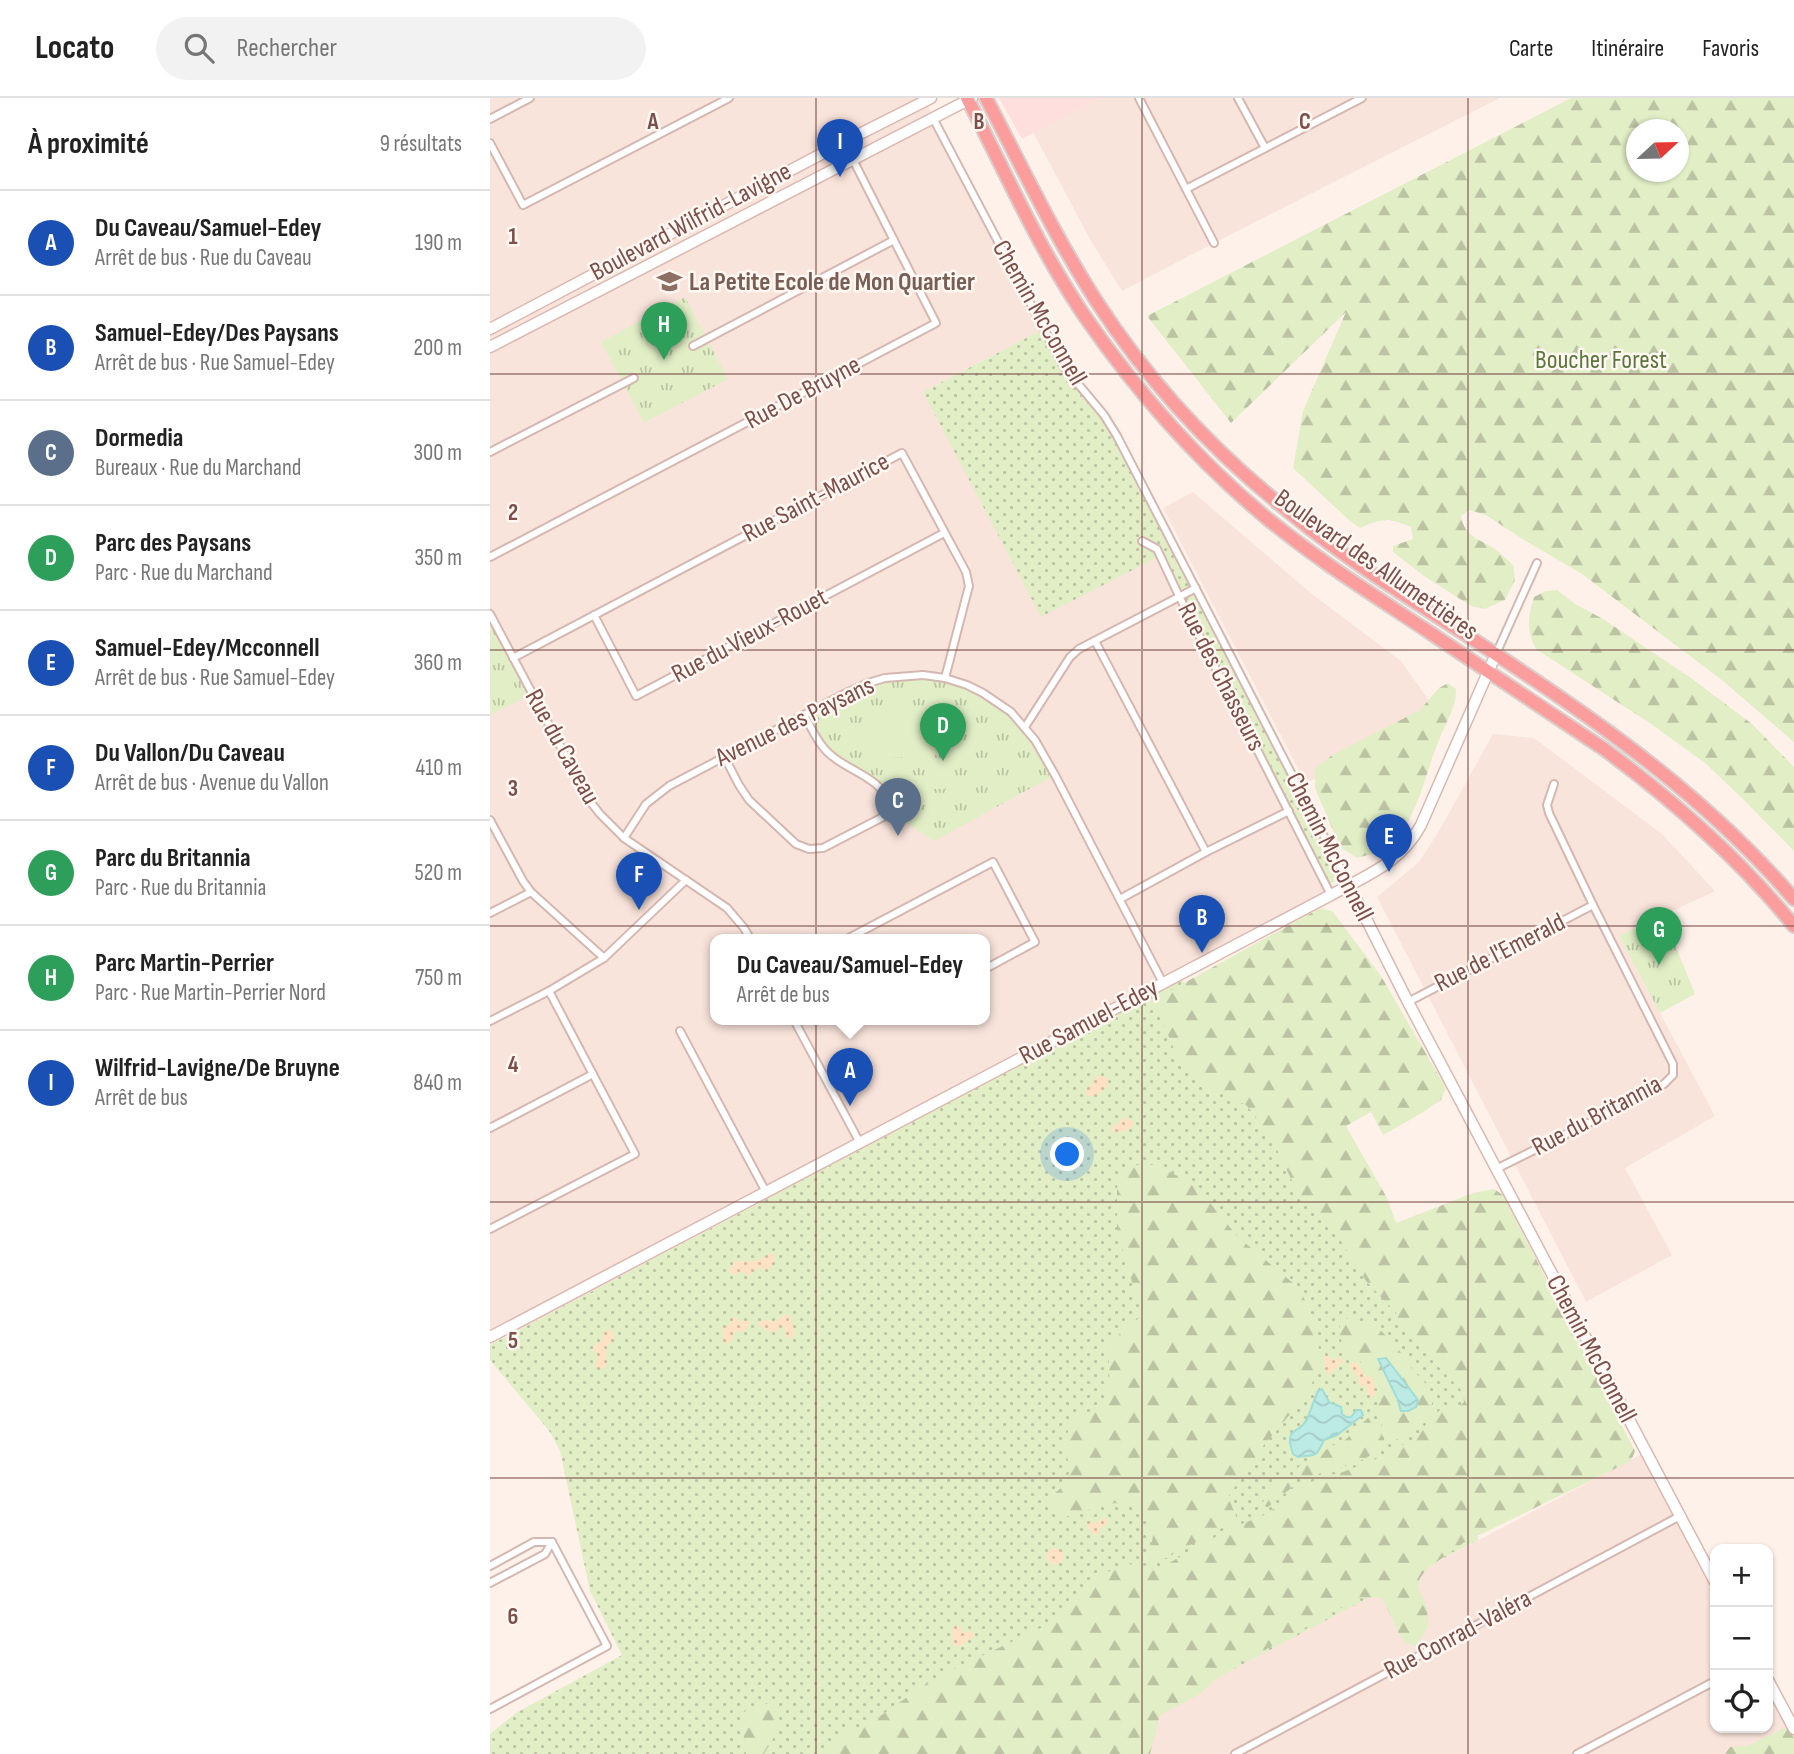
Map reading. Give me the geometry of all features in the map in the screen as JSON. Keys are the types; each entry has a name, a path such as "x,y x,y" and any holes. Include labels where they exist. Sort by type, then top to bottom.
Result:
{"highway":[{"name":"Boulevard des Allumettières","path":"986,98 1037,198 1107,317 1157,383 1221,452 1293,516 1333,547 1496,654 1653,764 1689,793 1759,861 1794,900"},
{"name":"Boulevard des Allumettières","path":"969,99 1039,238 1087,319 1145,395 1178,432 1240,494 1315,555 1604,749 1679,808 1750,874 1794,926"}],"street":[{"path":"490,119 530,98"},
{"path":"490,143 523,205 729,98"},
{"path":"1139,98 1214,243"},
{"path":"1238,98 1265,148"},
{"path":"1186,189 1362,98"},
{"name":"Boulevard Wilfrid-Lavigne","path":"490,328 925,99"},
{"name":"Boulevard Wilfrid-Lavigne","path":"490,347 969,99"},
{"name":"Chemin McConnell","path":"933,118 1060,360 1110,424 1408,1002 1710,1573"},
{"name":"Rue De Bruyne","path":"490,557 936,323 844,142"},
{"path":"693,346 894,240"},
{"path":"490,452 634,378"},
{"name":"Rue Saint-Maurice","path":"513,658 902,453 966,572 969,586 944,678"},
{"name":"Rue du Vieux-Rouet","path":"594,615 636,695 944,533"},
{"name":"Rue des Chasseurs","path":"1142,541 1157,549 1331,895"},
{"name":"Rue Samuel-Edey","path":"490,1337 1393,860 1415,837 1537,563"},
{"path":"1025,727 1070,657 1079,649 1196,588"},
{"name":"Rue du Caveau","path":"490,614 589,800 600,814 624,838 727,908 748,934"},
{"path":"1095,641 1206,852"},
{"name":"Avenue des Paysans","path":"624,838 646,804 656,794 848,692 885,678 923,675 944,678 983,693 1011,712 1035,740 1163,983"},
{"path":"724,756 749,800 796,844 809,849 823,849 883,817 890,805 881,787 831,755 821,744 804,715"},
{"name":"Rue du Britannia","path":"1496,1169 1638,1099 1664,1084 1673,1075 1674,1064 1549,813 1546,805 1554,784"},
{"path":"1120,899 1289,811"},
{"path":"490,820 530,892 604,958"},
{"path":"861,934 993,862 1035,942 990,966"},
{"path":"490,1021 549,991 604,958 686,880"},
{"path":"490,913 530,892"},
{"name":"Rue de l'Emerald","path":"1408,1002 1593,905"},
{"path":"490,1229 635,1154 549,991"},
{"path":"797,1025 860,1143"},
{"path":"680,1031 766,1192"},
{"path":"490,1128 593,1074"},
{"name":"Rue Conrad-Valéra","path":"1235,1754 1680,1516"},
{"path":"490,1566 534,1542 552,1542"},
{"path":"490,1583 545,1554 552,1542"},
{"path":"490,1709 607,1646 552,1542"},
{"path":"1577,1754 1710,1684"},
{"path":"1773,1689 1794,1728"}],"shaded area":[{"path":"490,98 924,98 1043,329 923,392 1160,556 1331,895 490,1337"},
{"path":"999,98 1100,98 1022,139"},
{"path":"1100,98 1500,98 1122,291 1091,241 1033,132"},
{"path":"1193,492 1312,594 1401,661 1433,706 1306,784 1163,508"},
{"path":"1493,734 1534,738 1662,834 1715,891 1619,936 1715,1116 1625,1168 1672,1255 1586,1302 1377,897 1419,862"},
{"path":"1646,1452 1710,1573 1710,1733 1773,1733 1773,1689 1794,1729 1746,1754 1148,1754 1131,1723"}],"green space":[{"name":"Boucher Forest","path":"1571,98 1794,98 1794,742 1723,681 1582,574 1486,515 1469,510 1461,516 1469,533 1513,565 1515,580 1505,600 1485,609 1471,606 1393,552 1393,546 1413,539 1411,527 1386,520 1360,528 1293,468 1303,411 1346,312 1231,423 1147,316"},
{"path":"685,297 728,379 644,423 601,342"},
{"path":"1043,329 1064,367 1104,415 1267,726 1337,877 1336,881 1329,882 1185,610 1160,556 1041,617 923,392"},
{"path":"1557,590 1691,678 1752,724 1794,767 1794,851 1705,763 1651,724 1536,649 1529,623 1534,597 1546,591"},
{"path":"490,614 532,694 490,715"},
{"path":"885,678 945,678 983,693 1026,728 1055,775 934,841 888,811 887,796 831,755 804,715"},
{"path":"1448,683 1456,689 1455,702 1406,825 1388,847 1357,858 1340,847 1315,788 1315,768 1331,756 1420,710 1439,688"},
{"path":"948,707 951,754 912,756 910,709"},
{"path":"905,709 908,757 869,759 866,711"},
{"path":"945,772 945,789 925,789 924,773"},
{"path":"1322,908 1333,912 1381,976 1446,1088 1441,1100 1383,1135 1371,1112 1346,1126 1387,1198 1396,1223 1473,1193 1494,1189 1503,1195 1635,1451 1631,1461 1463,1543 1427,1569 1420,1578 1418,1587 1427,1607 1428,1627 1416,1646 1406,1643 1400,1636 1382,1598 1360,1597 1256,1655 1233,1664 1200,1694 1160,1715 1150,1754 815,1754 846,1732 866,1726 933,1679 1047,1625 1062,1613 1090,1579 1127,1564 1162,1567 1224,1532 1262,1516 1301,1487 1381,1457 1415,1438 1430,1417 1442,1409 1459,1407 1464,1402 1463,1392 1405,1332 1396,1313 1366,1281 1339,1238 1301,1199 1271,1138 1253,1113 1246,1105 1207,1087 1185,1065 1173,1047 1157,1008 1157,998"},
{"path":"1663,915 1695,994 1660,1013 1619,936"},
{"path":"1182,980 1353,1249 1471,1394 1478,1540 1132,1723 1148,1754 490,1754 490,1734 516,1713 622,1655 590,1591 560,1451 550,1432 490,1360 490,1345"},
{"path":"1136,1165 1157,1165 1196,1186 1238,1237 1299,1288 1314,1319 1321,1362 1308,1393 1264,1445 1228,1497 1236,1516 1235,1521 1157,1561 1149,1558 1153,1536 1140,1509 1111,1503 1071,1516 1059,1517 1044,1502 1061,1488 1071,1470 1065,1451 1070,1418 1095,1410 1103,1403 1109,1380 1108,1347 1123,1330 1142,1316 1117,1231 1119,1177"},
{"path":"1348,1318 1378,1328 1394,1343 1429,1387 1433,1401 1429,1411 1409,1436 1395,1440 1379,1422 1375,1410 1381,1401 1377,1381 1359,1360 1351,1358 1341,1341 1340,1322"},
{"path":"1370,1416 1380,1429 1385,1442 1378,1450 1349,1465 1306,1478 1299,1476 1299,1466 1321,1456 1330,1445 1340,1445"},
{"path":"1285,1475 1297,1480 1296,1484 1268,1507 1264,1506 1262,1503"},
{"path":"773,1702 782,1724 764,1754 746,1754 741,1716 748,1708"},
{"path":"1787,1727 1794,1738 1794,1754 1725,1754 1730,1747 1747,1746"}],"sand":[{"path":"1102,1075 1108,1079 1108,1086 1095,1096 1088,1096 1085,1093 1087,1088 1096,1077"},
{"path":"1123,1118 1132,1120 1134,1124 1125,1131 1111,1131 1112,1126 1117,1125"},
{"path":"770,1253 774,1254 774,1258 768,1270 758,1268 748,1276 742,1271 734,1275 729,1271 736,1262 756,1261"},
{"path":"784,1315 791,1318 795,1332 792,1338 786,1337 784,1325 773,1333 758,1325 764,1320 775,1322"},
{"path":"732,1317 750,1323 745,1331 734,1332 732,1341 725,1344 723,1328 731,1324"},
{"path":"609,1329 614,1338 606,1348 606,1364 600,1369 595,1365 598,1356 593,1349 602,1341 603,1333"},
{"path":"1326,1355 1333,1360 1339,1358 1344,1361 1328,1375 1324,1358"},
{"path":"1350,1364 1359,1364 1365,1376 1373,1378 1375,1396 1369,1397 1366,1388 1359,1384"},
{"path":"1104,1518 1108,1523 1099,1529 1098,1534 1093,1534 1087,1523 1096,1523"},
{"path":"1055,1548 1063,1556 1055,1564 1047,1556"},
{"path":"957,1625 963,1633 971,1631 975,1636 960,1646 953,1643 952,1628"}],"water":[{"path":"1386,1358 1418,1400 1416,1407 1401,1411 1378,1359"},
{"path":"1322,1389 1329,1402 1341,1407 1342,1414 1346,1417 1351,1417 1357,1410 1361,1410 1363,1415 1337,1435 1324,1440 1315,1454 1298,1457 1293,1454 1290,1445 1291,1434 1304,1424 1318,1391"}],"place":[{"name":"Wilfrid-Lavigne/De Bruyne","path":"840,177"},
{"name":"La Petite Ecole de Mon Quartier","path":"669,282"},
{"name":"Parc Martin-Perrier","path":"664,360"},
{"name":"Parc des Paysans","path":"943,761"},
{"name":"Dormedia","path":"898,836"},
{"name":"Samuel-Edey/Mcconnell","path":"1389,872"},
{"name":"Du Vallon/Du Caveau","path":"639,910"},
{"name":"Samuel-Edey/Des Paysans","path":"1202,953"},
{"name":"Parc du Britannia","path":"1659,965"},
{"name":"Du Caveau/Samuel-Edey","path":"850,1106"}]}
